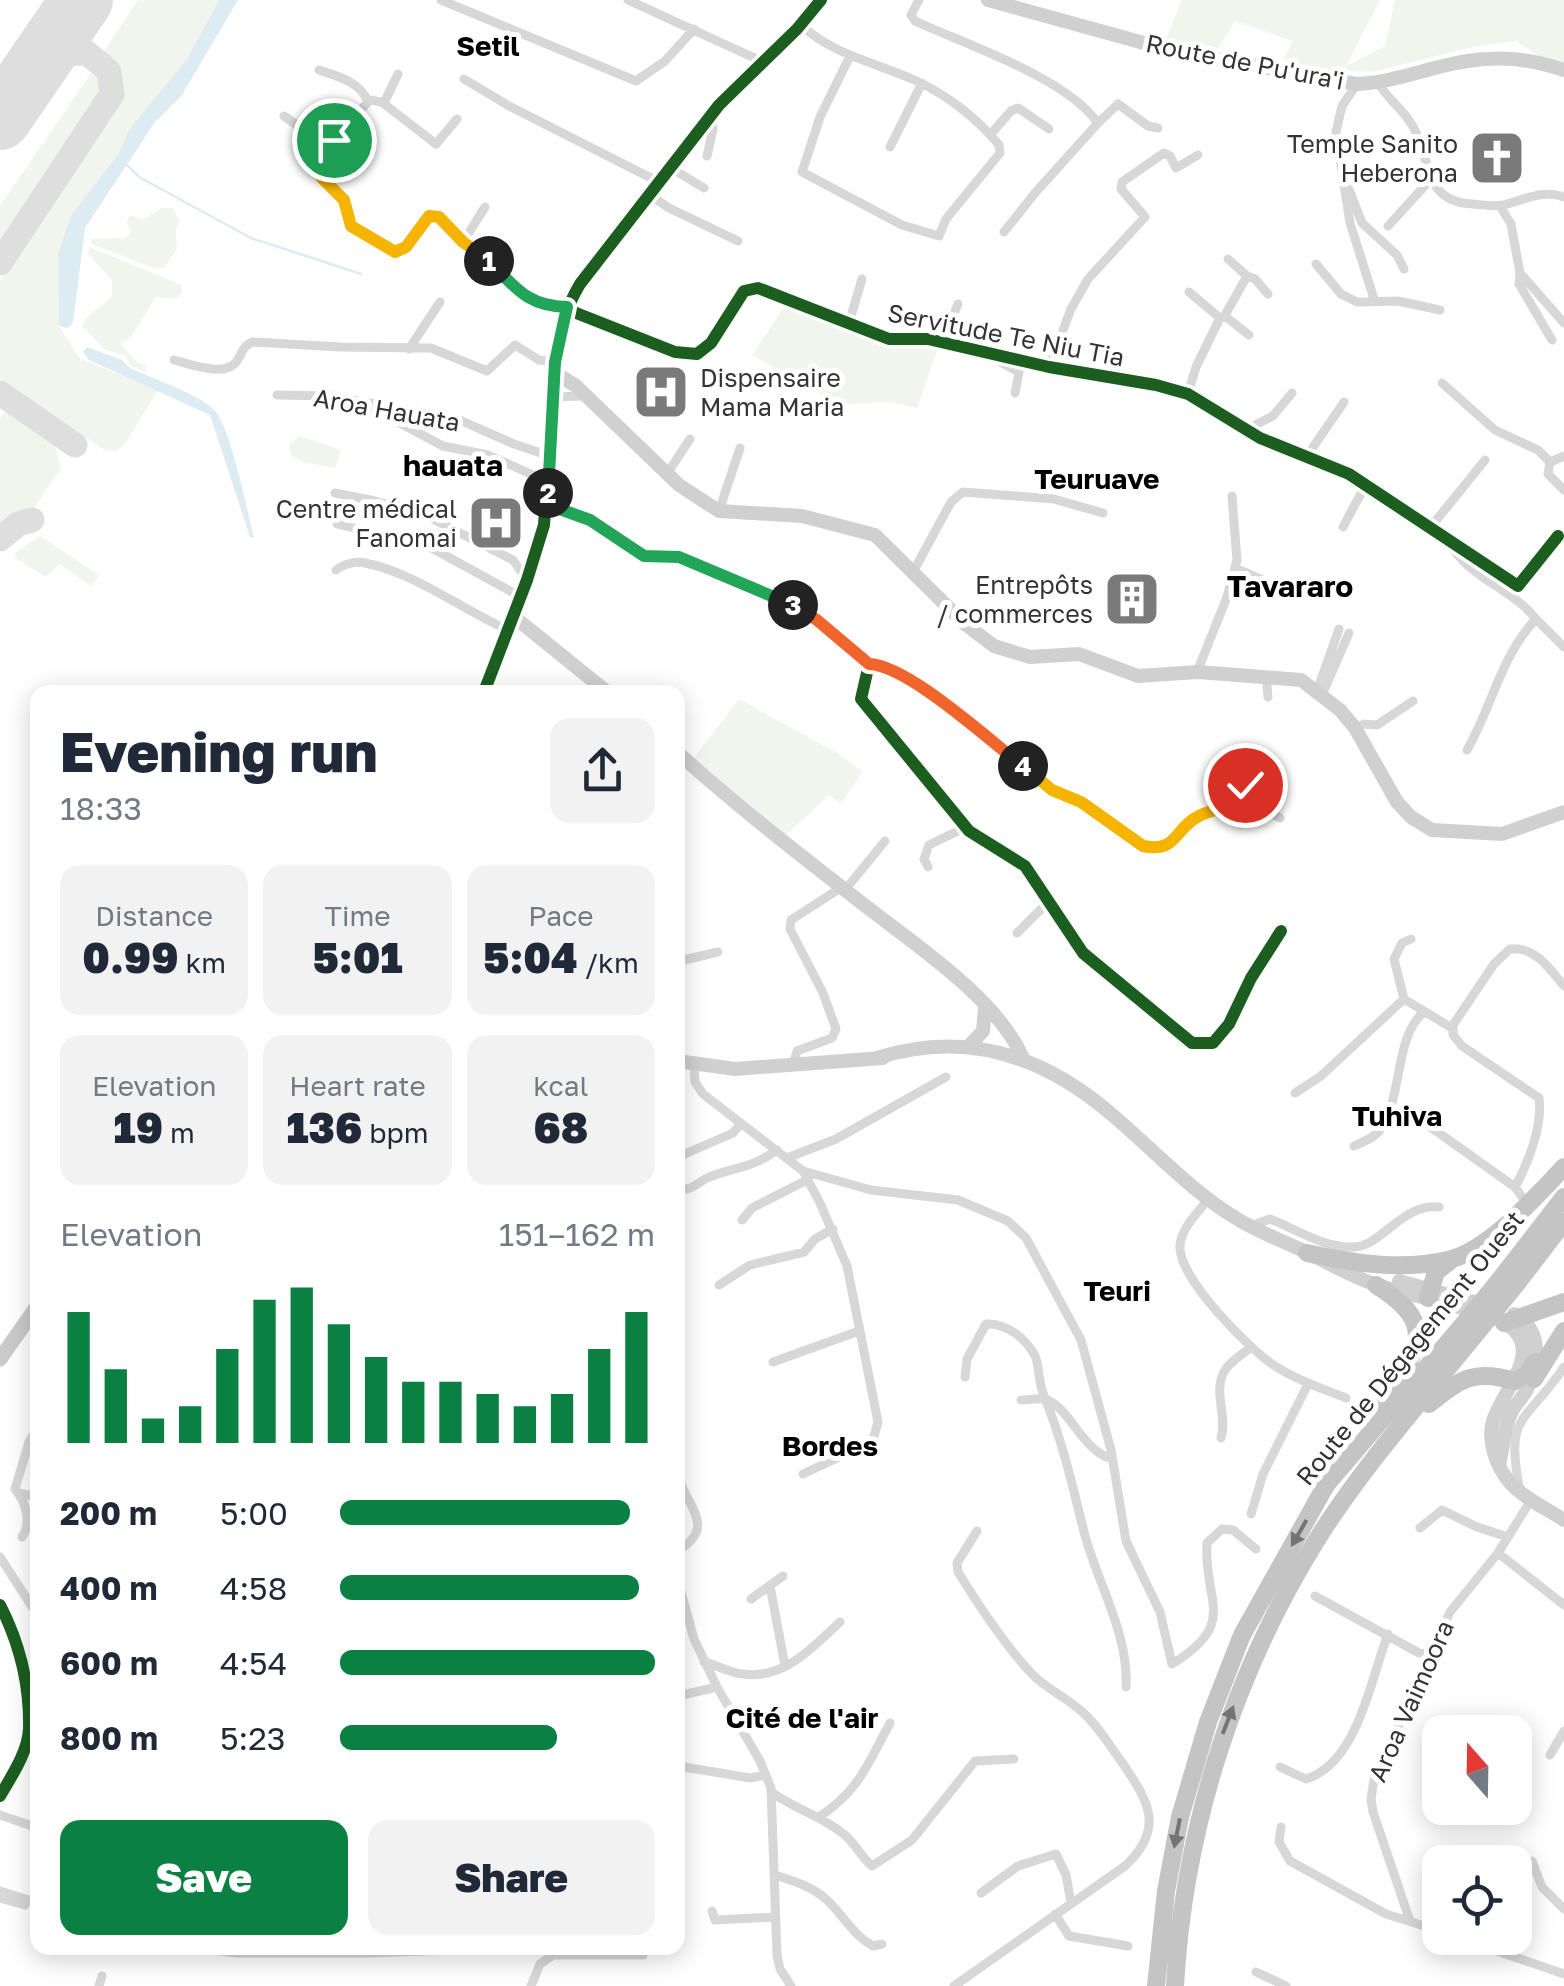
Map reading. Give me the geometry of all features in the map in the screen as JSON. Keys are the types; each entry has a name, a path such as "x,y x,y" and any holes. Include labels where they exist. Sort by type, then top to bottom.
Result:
{"highway":[{"path":"1430,1293 1436,1272 1476,1247 1564,1168"},
{"name":"Route de Dégagement Ouest","path":"1175,1986 1198,1824 1224,1728 1261,1641 1316,1541 1405,1422 1498,1282 1564,1198"},
{"name":"Route de Dégagement Ouest","path":"1156,1986 1166,1891 1180,1818 1208,1722 1242,1634 1326,1485 1475,1322 1518,1282 1564,1222"},
{"path":"1307,1253 1350,1262 1450,1260"},
{"path":"1326,1485 1379,1413 1418,1340 1412,1312 1376,1285"},
{"path":"1511,1319 1564,1302"},
{"path":"1522,1384 1564,1331"},
{"path":"1522,1384 1535,1362"},
{"path":"1405,1422 1447,1389 1472,1376 1494,1374 1522,1384"}],"main road":[{"path":"487,685 544,525 554,367 567,308 580,284 710,118 821,0"},
{"name":"Route de Pu'ura'i","path":"988,0 1173,51 1357,84 1487,59 1536,62 1564,70"},
{"path":"554,367 690,493 720,511 802,516 870,532 988,643 1012,654 1078,654 1138,676 1197,672 1300,680 1355,728 1398,802 1411,817 1432,830 1502,834 1564,812"},
{"path":"511,623 597,685"},
{"path":"685,759 946,966 986,1015 1013,1039 1023,1058"},
{"path":"968,1047 978,1038 986,1015"},
{"path":"986,1015 999,1055"},
{"path":"878,1058 926,1048 968,1047 1064,1081"},
{"path":"685,1062 735,1068 944,1054 1023,1058 1108,1110 1208,1199 1250,1226 1376,1285 1430,1293"},
{"path":"1307,1253 1511,1319 1534,1335 1535,1362"},
{"path":"0,1359 30,1316"},
{"path":"1511,1319 1511,1327 1522,1346 1522,1384 1499,1466 1525,1496 1564,1520"},
{"path":"0,1605 6,1631 25,1672 27,1716 26,1739 0,1796"}],"street":[{"path":"441,0 636,82 665,61 694,29"},
{"path":"628,0 763,62"},
{"path":"918,0 911,14 915,22 1043,80 1098,123"},
{"path":"800,24 817,40 850,56 922,83 957,106 999,145 1000,153 946,219 938,236 902,225 802,172 825,104 850,56"},
{"path":"319,70 354,84 368,102"},
{"path":"330,149 368,102 384,101 398,74"},
{"path":"464,79 655,188 668,208 738,241"},
{"path":"890,147 922,83"},
{"path":"1378,83 1416,132 1431,179 1441,194 1451,200 1500,206 1532,196 1562,194"},
{"path":"1357,84 1337,119 1342,176 1355,243 1376,302"},
{"path":"380,102 436,144 457,120"},
{"path":"1004,232 1118,104 1148,126 1158,128"},
{"path":"990,135 1018,108 1049,129"},
{"path":"284,116 334,154 322,181 344,200 348,224 374,243 401,251 429,216 439,217 526,297 567,308"},
{"path":"707,156 713,129 710,118"},
{"path":"1049,368 1071,309 1088,279 1145,217 1121,189 1122,182 1164,154 1170,156 1176,168 1198,155"},
{"path":"670,168 704,188"},
{"path":"1342,176 1362,223 1397,255 1404,270"},
{"path":"1388,226 1431,179"},
{"path":"1500,206 1510,224 1520,272 1518,284 1552,340"},
{"path":"463,242 484,207"},
{"path":"1228,259 1268,294"},
{"path":"1316,264 1356,302 1398,301 1440,310"},
{"path":"1520,272 1564,323"},
{"path":"1188,394 1196,367 1246,276"},
{"path":"849,322 862,279"},
{"name":"Servitude Te Niu Tia","path":"567,308 685,354 704,350 744,291 752,287 889,340 918,337 1049,368 1156,385 1188,394 1250,432 1366,484 1448,540"},
{"path":"1189,292 1249,334"},
{"path":"410,349 440,302"},
{"path":"942,342 958,304"},
{"path":"174,360 228,368 236,364 244,346 252,342 432,348 487,371 516,345 554,367"},
{"path":"996,355 1019,372 1015,393"},
{"path":"1442,383 1495,430 1538,450 1550,462"},
{"path":"1250,432 1273,416 1292,393"},
{"name":"Aroa Hauata","path":"278,395 330,396 455,418 550,456"},
{"path":"552,397 588,396"},
{"path":"1308,456 1344,402"},
{"path":"323,403 343,403 381,413 443,446 488,456 548,482"},
{"path":"667,474 690,438"},
{"path":"720,511 740,448"},
{"path":"1550,462 1564,456"},
{"path":"1430,528 1485,460"},
{"path":"1550,462 1548,474 1564,490"},
{"path":"1342,527 1366,484"},
{"path":"913,572 951,502 964,492 1054,499 1103,514"},
{"path":"335,494 375,500 427,516 513,560 524,588"},
{"path":"1197,672 1235,568 1238,541 1232,496"},
{"path":"546,504 590,520 644,556 679,557 789,602 869,664 880,665 922,688 1047,786 1081,802 1143,846 1167,846 1200,815 1232,805 1263,810 1280,818"},
{"path":"338,524 428,546 524,588"},
{"path":"1448,540 1518,586 1558,536"},
{"path":"1448,540 1456,554 1523,605 1564,646"},
{"path":"336,570 361,562 511,623"},
{"path":"1235,568 1274,585"},
{"path":"1467,750 1501,680 1510,652 1536,620"},
{"path":"1319,693 1344,631"},
{"path":"869,664 861,700 966,826 987,844 1025,866 1082,953 1184,1037 1199,1045 1213,1043 1225,1031 1251,978 1281,931"},
{"path":"1266,676 1268,696"},
{"path":"1355,728 1376,725 1413,701"},
{"path":"1232,805 1245,785"},
{"path":"928,867 924,859 930,845 966,826"},
{"path":"793,1066 797,1051 832,1038 836,1029 790,930 791,920 844,888 886,841"},
{"path":"1017,933 1049,901"},
{"path":"1411,939 1402,943 1394,960 1404,999 1452,1028"},
{"path":"1514,1187 1529,1158 1539,1098 1462,1046 1452,1028 1485,976 1510,949 1523,949 1539,957 1564,986"},
{"path":"685,960 718,952"},
{"path":"1295,1093 1321,1076 1404,999"},
{"path":"1354,1146 1382,1129 1409,1037 1416,1018 1424,1012"},
{"path":"694,1064 698,1089 805,1175 847,1266 876,1430 867,1444 802,1474"},
{"path":"788,1158 836,1139 946,1077"},
{"path":"685,1154 733,1133 741,1123"},
{"path":"1429,1126 1514,1187 1527,1204"},
{"path":"685,1190 752,1165 777,1150"},
{"path":"742,1220 752,1208 805,1175 871,1190 958,1200 982,1208 1021,1231 1082,1340 1112,1458 1126,1541 1160,1612 1172,1664 1198,1645 1210,1632 1214,1620 1207,1543 1222,1529 1233,1530 1256,1549"},
{"path":"1208,1199 1184,1232 1180,1256 1202,1291 1251,1347 1274,1365 1308,1384 1346,1398"},
{"path":"1250,1226 1270,1219 1308,1236 1352,1248 1363,1246 1408,1214 1439,1206"},
{"path":"719,1286 750,1266 804,1252 815,1239 833,1229"},
{"path":"964,1377 967,1360 986,1324 998,1323 1014,1332 1036,1358 1046,1400 1066,1451 1084,1532 1122,1648 1126,1687"},
{"path":"773,1362 859,1331"},
{"path":"1220,1438 1225,1426 1220,1398 1224,1372 1251,1347"},
{"path":"1525,1496 1512,1450 1513,1437 1564,1367"},
{"path":"1251,1514 1263,1474 1308,1384"},
{"path":"1020,1400 1046,1400 1058,1408 1096,1452 1112,1458"},
{"path":"22,1537 27,1528 26,1513 15,1490 30,1440"},
{"path":"685,1490 698,1526 694,1538 685,1545"},
{"path":"19,1493 30,1495"},
{"name":"Aroa Vaimoora","path":"1410,1921 1371,1799 1375,1776 1456,1602 1498,1553 1525,1496"},
{"path":"1420,1528 1442,1510 1476,1528 1508,1537"},
{"path":"962,1984 1125,1866 1142,1849 1149,1828 1148,1808 1135,1782 1095,1725 1026,1668 963,1580 956,1566 977,1531"},
{"path":"1498,1553 1564,1605"},
{"path":"0,1557 30,1604"},
{"path":"750,1599 784,1576"},
{"path":"770,1586 786,1666"},
{"path":"1315,1596 1419,1654 1430,1654"},
{"path":"685,1606 704,1662 772,1792 776,1955 791,1986"},
{"path":"704,1662 746,1675 786,1666 840,1622"},
{"path":"1280,1767 1306,1779 1315,1776 1338,1754 1357,1726 1388,1634"},
{"path":"685,1694 717,1687"},
{"path":"27,1716 30,1721"},
{"path":"819,1817 861,1779 890,1722"},
{"path":"1550,1755 1564,1731"},
{"path":"772,1792 793,1808 819,1817 846,1836 872,1866 912,1840 976,1761 1014,1759"},
{"path":"685,1767 750,1778 766,1776"},
{"path":"0,1814 30,1825"},
{"path":"1281,1827 1279,1842 1290,1861 1386,1914 1422,1925"},
{"path":"981,1893 1018,1866 1056,1854 1066,1875 1071,1903"},
{"path":"1532,1861 1542,1886 1564,1909"},
{"path":"775,1874 814,1889 860,1940 873,1946 882,1944"},
{"path":"0,1894 30,1903"},
{"path":"712,1911 716,1920 775,1917"},
{"path":"1055,1914 1069,1936 1128,1946"},
{"path":"531,1986 540,1964 553,1955 643,1955"},
{"path":"1509,1955 1564,1974"},
{"path":"1256,1972 1286,1986"}],"shaded area":[{"path":"138,0 219,0 187,59 130,130 119,153 72,214 59,326 79,358 158,390 124,445 117,451 106,451 0,378 0,281 112,117 118,83 103,53"},
{"path":"219,0 238,0 182,95 155,122 85,228 73,323 67,328 59,326 58,254 72,214 119,153 129,130 187,59"},
{"path":"1182,0 1380,0 1346,66 1385,46 1395,0 1564,0 1564,65 1539,56 1516,41 1477,46 1372,72 1343,70 1333,81 1278,70 1293,41 1235,21 1213,57 1162,48"},
{"path":"91,73 100,82 101,95 0,244 0,206"},
{"path":"161,208 172,208 180,221 176,229 177,249 164,268 156,269 92,244 90,239 125,238 131,232 129,215 143,220"},
{"path":"90,247 181,285 182,293 175,299 156,297 130,338 120,344 138,363 147,366 145,372 131,366 125,356 104,349 82,325 112,296 112,280 87,253"},
{"path":"787,303 893,345 939,345 917,408 889,402 822,405 820,393 752,355"},
{"path":"87,347 122,360 130,368 186,392 214,410 232,451 254,538 250,537 210,415 89,360 83,352"},
{"path":"8,409 54,443 61,468 32,511 0,528 0,418"},
{"path":"300,436 341,450 335,468 304,462 291,455 289,445"},
{"path":"40,536 99,575 91,586 60,564 46,577 15,558 16,552"},
{"path":"739,699 837,753 863,772 841,803 829,795 786,835 693,759"}],"waterway":[{"path":"127,165 139,177 251,238 361,274"}],"taxiway":[{"path":"0,263 112,94 109,72 77,42 76,8"},
{"path":"34,70 59,54 83,53"},
{"path":"0,393 75,445"},
{"path":"0,539 18,524 32,520"}],"runway":[{"path":"0,119 82,0"}],"cycle path":[{"path":"487,685 544,525 555,362 563,322 575,293 719,105 821,0"},
{"path":"566,309 675,352 697,354 711,343 744,291 758,288 889,339 928,339 1188,394 1260,438 1349,474 1518,586 1558,536"},
{"path":"546,504 574,514 640,554 677,556 754,586 806,614 852,647 869,664 861,699 969,831 1025,866 1083,953 1192,1043 1213,1043 1229,1024 1251,978 1281,931"},
{"path":"0,1605 22,1666 29,1729 22,1755 0,1796"}],"place":[{"name":"Temple Sanito Heberona","path":"1497,158"},
{"name":"Dispensaire Mama Maria","path":"661,392"},
{"name":"Centre médical Fanomai","path":"496,523"},
{"name":"Entrepôts / commerces","path":"1132,599"}],"district":[{"name":"Setil","path":"488,46"},
{"name":"hauata","path":"453,466"},
{"name":"Teuruave","path":"1097,479"},
{"name":"Tavararo","path":"1290,587"},
{"name":"Tuhiva","path":"1397,1116"},
{"name":"Teuri","path":"1117,1291"},
{"name":"Bordes","path":"830,1446"},
{"name":"Cité de l'air","path":"802,1718"}],"route":[{"path":"334,140 330,149 334,154 322,176 324,184 344,200 348,224 374,243 401,251 429,216 439,217 533,302 567,307 555,362 546,504 590,520 644,556 679,557 789,602 869,664 876,663 922,688 1047,786 1081,802 1143,846 1167,846 1192,820 1232,805 1245,785"}]}
